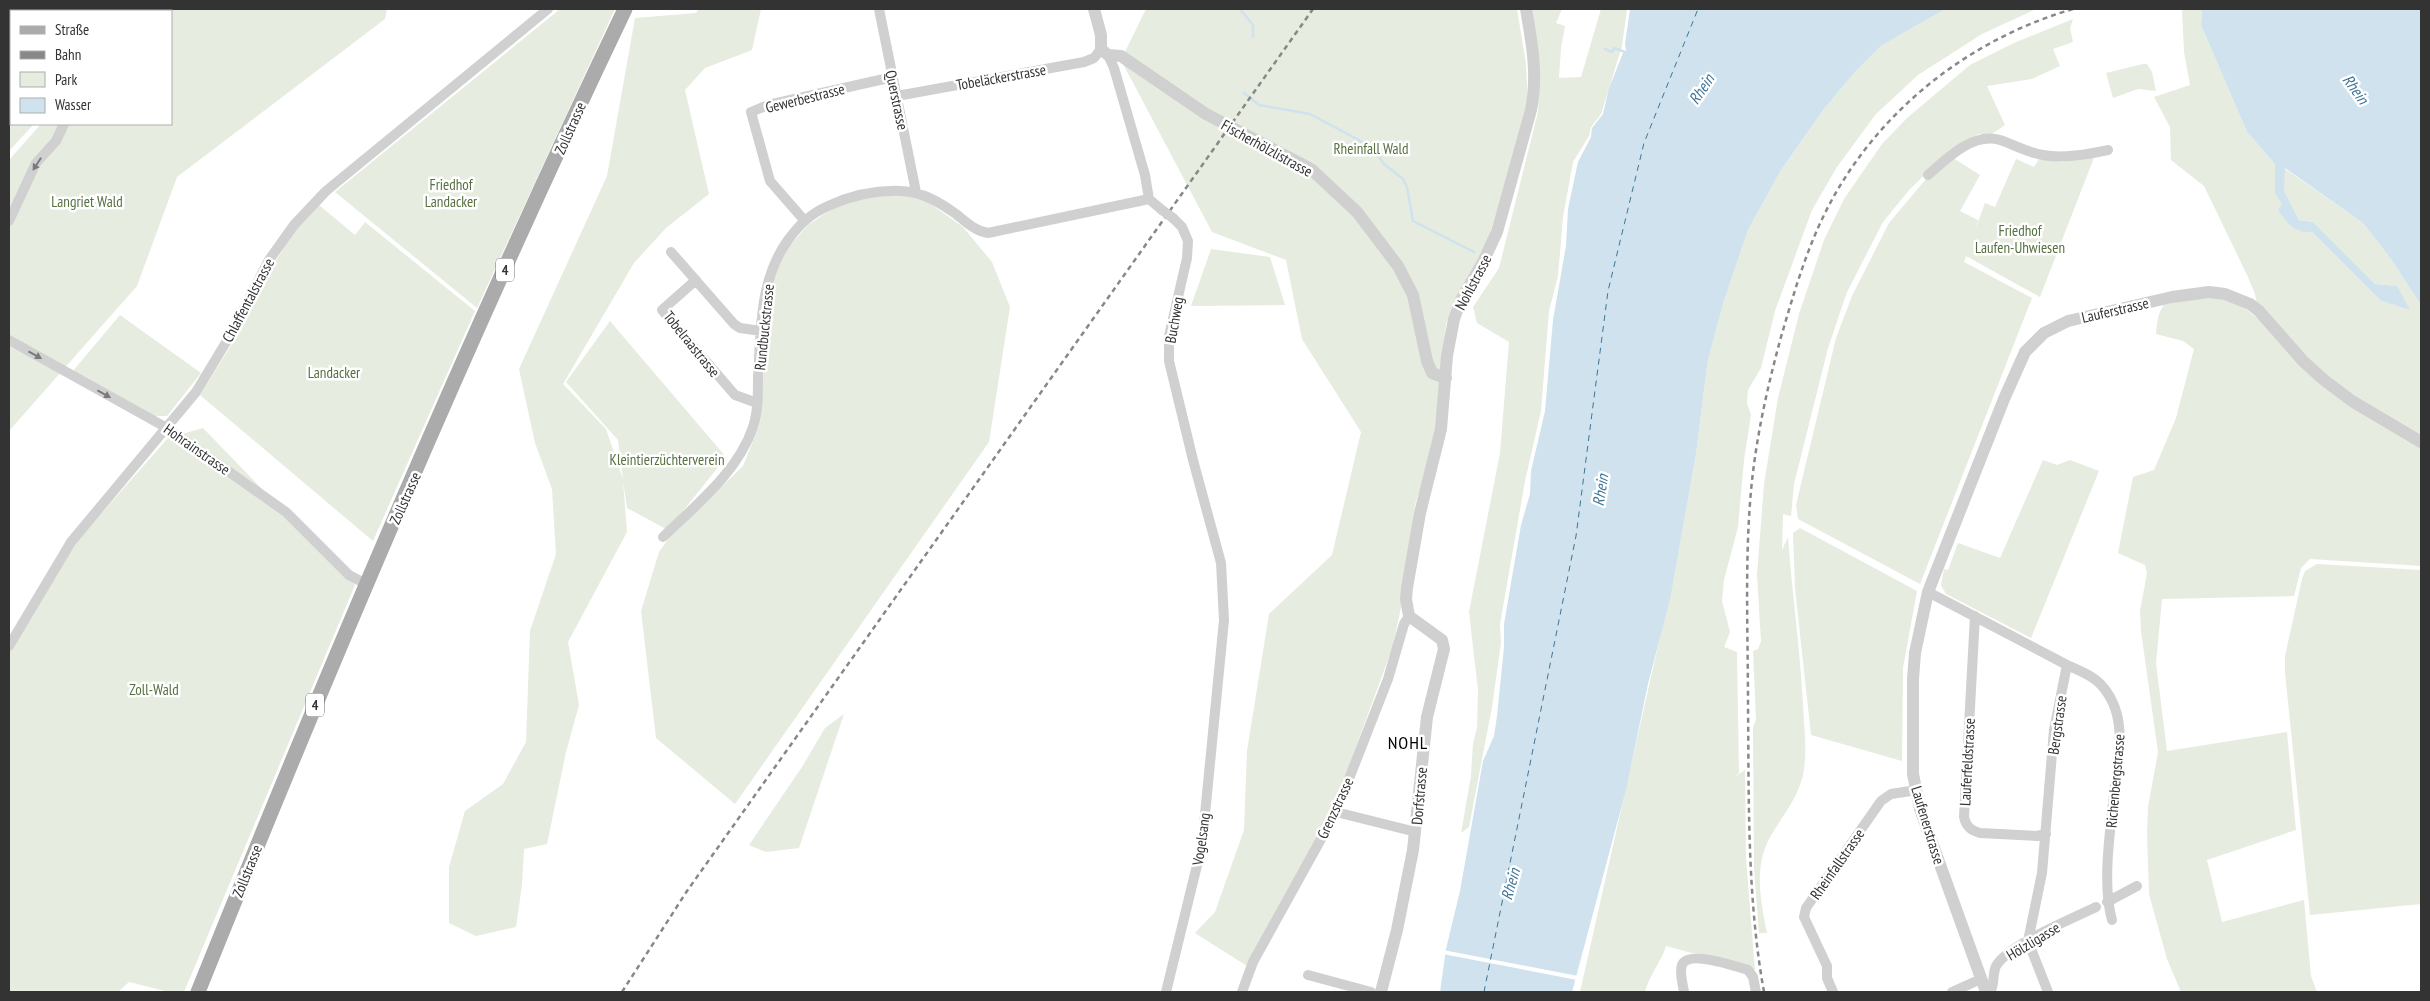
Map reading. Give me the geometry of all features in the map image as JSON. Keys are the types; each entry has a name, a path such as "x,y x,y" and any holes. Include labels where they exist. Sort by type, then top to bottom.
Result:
{"main road":[{"name":"Zollstrasse","path":"198,992 265,825 366,584 479,328 625,9"}],"street":[{"name":"Chlaffentalstrasse","path":"9,646 71,542 167,428 209,373 268,260 304,212 326,191 548,9"},
{"name":"Querstrasse","path":"879,9 916,192"},
{"path":"1094,9 1105,52 1114,68 1145,175 1149,199"},
{"name":"Nohlstrasse","path":"1409,616 1406,599 1407,588 1420,513 1441,429 1454,319 1461,300 1483,262 1497,232 1532,110 1535,91 1534,57 1526,9"},
{"name":"Tobeläckerstrasse","path":"896,96 1084,62 1105,52"},
{"name":"Fischerhölzlistrasse","path":"1105,52 1121,56 1206,114 1311,169 1357,212 1398,266 1413,295 1427,361 1432,373 1446,378"},
{"name":"Gewerbestrasse","path":"804,220 770,181 751,112 768,105 893,77"},
{"path":"9,221 36,163 56,141 64,125"},
{"path":"1928,175 1973,141 1985,138 1998,140 2044,156 2108,150"},
{"name":"Rundbuckstrasse","path":"663,537 736,463 753,427 757,403 764,298 772,267 783,247 804,220 833,204 875,192 916,192 936,200 974,229 988,233 1149,199"},
{"name":"Buchweg","path":"1149,199 1182,227 1188,241 1187,258 1169,336 1169,361 1193,460 1222,563 1224,620 1218,682"},
{"path":"671,252 734,324 740,328 761,331"},
{"name":"Tobelraastrasse","path":"696,280 662,310 735,395 757,403"},
{"name":"Lauferstrasse","path":"1928,592 2025,352 2034,342 2056,326 2068,321 2195,293 2209,292 2232,296 2250,304 2259,311 2303,361 2324,380 2352,401 2421,442"},
{"name":"Hohrainstrasse","path":"9,340 167,428 286,512 349,575 366,584"},
{"path":"1928,592 2067,665"},
{"name":"Laufenerstrasse","path":"1928,592 1917,644 1913,679 1914,774 1924,820 1986,992"},
{"name":"Grenzstrasse","path":"1242,992 1254,962 1336,812 1388,679 1404,624 1409,616"},
{"name":"Dorfstrasse","path":"1381,992 1397,930 1416,832 1424,734 1443,644 1435,634 1409,616"},
{"name":"Lauferfeldstrasse","path":"1974,616 1964,816 1966,824 1972,830 1980,833 2037,836 2046,834"},
{"name":"Bergstrasse","path":"2028,941 2042,873 2054,730 2067,665"},
{"name":"Richenbergstrasse","path":"2067,665 2092,677 2104,688 2118,719 2120,747 2111,817 2107,902 2112,920"},
{"name":"Vogelsang","path":"1166,992 1202,845 1218,682"},
{"name":"Rheinfallstrasse","path":"1833,992 1827,978 1826,966 1804,917 1806,908 1882,801 1891,794 1917,790"},
{"path":"1336,812 1416,832"},
{"path":"2107,902 2138,886"},
{"name":"Hölzligasse","path":"1990,992 1993,974 1998,964 2028,941 2096,907"},
{"path":"2028,941 2048,992"},
{"path":"1684,992 1682,965 1684,961 1693,957 1748,970 1753,977 1756,992"},
{"path":"1308,975 1371,992"},
{"path":"1952,992 1981,979"}],"green space":[{"name":"Langriet Wald","path":"387,9 385,19 177,177 137,286 9,431 9,160 40,125 172,125 172,10 142,10"},
{"name":"Friedhof Landacker","path":"560,9 615,9 477,308 335,192"},
{"name":"Kleintierzüchterverein","path":"699,9 761,9 752,50 705,68 685,90 709,194 666,228 634,263 563,384 606,429 623,479 618,440 566,382 610,321 726,457 668,530 627,508 623,481 627,532 568,642 579,705 566,752 547,844 524,849 522,885 516,927 476,936 449,923 449,867 465,811 503,784 526,742 530,631 556,554 552,489 535,443 519,369 607,176 635,18 696,13"},
{"name":"Rheinfall Wald","path":"1146,9 1517,9 1526,64 1528,105 1487,244 1454,301 1446,324 1437,432 1415,505 1401,607 1393,646 1339,793 1316,844 1247,966 1195,933 1215,912 1244,830 1247,751 1269,614 1332,555 1361,432 1302,339 1286,260 1212,232 1121,60"},
{"path":"1531,9 1562,9 1556,23 1565,26 1559,78 1581,77 1601,9 1627,9 1622,46 1601,114 1591,127 1589,136 1573,162 1563,217 1558,276 1549,311 1541,411 1525,481 1500,624 1501,643 1492,707 1469,827 1461,833 1471,776 1473,743 1477,728 1478,690 1469,612 1500,453 1509,342 1477,323 1473,307 1499,268 1538,112 1539,87"},
{"path":"1945,9 2036,9 1982,34 1918,75 1876,114 1837,167 1812,210 1775,311 1761,368 1748,390 1747,403 1751,415 1744,460 1738,527 1724,580 1722,601 1730,632 1724,647 1737,652 1739,773 1733,778 1745,770 1746,858 1755,970 1666,946 1645,992 1580,992 1674,575 1696,454 1708,360 1723,304 1748,230 1781,170 1824,109 1855,72 1881,46"},
{"path":"2182,9 2202,9 2201,25 2247,132 2275,164 2275,193 2283,204 2278,210 2312,232 2380,300 2397,286 2375,284 2313,222 2299,220 2284,191 2284,168 2363,223 2391,259 2421,305 2421,566 2310,559 2301,568 2294,596 2162,599 2156,663 2167,751 2287,732 2296,830 2207,860 2222,922 2304,900 2311,976 2317,992 2181,992 2167,959 2149,894 2148,807 2158,752 2141,631 2140,611 2147,573 2145,565 2118,553 2133,477 2154,470 2176,418 2194,349 2183,341 2156,334 2158,319 2164,305 2193,299 2213,298 2241,306 2260,320 2255,294 2248,277 2204,186 2171,160 2170,127 2154,97 2190,85 2184,52"},
{"path":"2073,19 2070,28 2073,42 2053,49 2060,66 2032,79 1987,86 2005,125 1992,134 1978,134 1942,158 1910,189 1883,222 1847,292 1828,348 1794,484 1791,516 1783,514 1782,550 1788,537 1802,683 1805,761 1797,792 1767,843 1763,854 1760,884 1767,933 1759,933 1754,868 1753,727 1756,720 1753,651 1758,649 1761,641 1757,575 1764,484 1778,398 1799,314 1824,240 1844,199 1882,144 1907,118 1970,65 2014,43"},
{"path":"2147,64 2152,72 2156,91 2138,89 2113,98 2106,73"},
{"path":"9,98 10,125 33,125 9,151"},
{"name":"Friedhof Laufen-Uhwiesen","path":"2095,155 2040,297 1966,256 1964,262 2032,298 1920,584 1798,519 1796,505 1836,338 1852,296 1889,223 1926,179 1953,158 1980,175 1960,211 1978,220 1975,230 1985,203 1995,207 2016,159 2034,167 2039,159 2064,162 2068,159"},
{"path":"873,193 918,195 963,227 992,262 1010,307 989,442 735,804 656,738 641,611 659,552 679,524 710,498 743,466 759,426 772,279 785,251 808,225 836,206"},
{"name":"Landacker","path":"319,205 355,235 365,222 475,311 373,541 200,395 232,344 273,265 296,229"},
{"path":"1211,249 1270,257 1285,305 1191,306"},
{"path":"120,315 201,373 167,416 153,416 73,371"},
{"name":"Zoll-Wald","path":"203,428 355,585 184,992 169,992 129,982 118,992 9,992 9,650 70,549 168,438"},
{"path":"2043,460 2057,465 2070,460 2099,471 2031,638 1946,594 1941,585 1944,569 1948,570 1958,543 2000,558"},
{"path":"1800,528 1917,591 1903,668 1902,761 1811,735 1795,588 1793,533"},
{"path":"2317,564 2421,570 2421,904 2310,915 2285,673 2285,656 2302,579 2305,571"},
{"path":"844,714 799,848 766,852 749,845 802,767 825,728"}],"water":[{"name":"Rhein","path":"1630,9 1945,9 1881,46 1855,72 1824,109 1781,170 1748,230 1723,304 1708,360 1696,454 1670,599 1648,684 1626,790 1572,992 1440,992 1446,949 1460,891 1483,761 1494,736 1504,647 1504,624 1521,525 1530,494 1531,471 1545,411 1553,320 1566,246 1568,209 1578,162 1591,137 1592,128 1603,114 1609,88 1623,53 1626,51 1625,44"},
{"name":"Rhein","path":"2202,9 2421,9 2421,305 2391,259 2363,223 2285,168 2284,191 2299,220 2313,222 2375,284 2397,286 2410,310 2380,300 2312,232 2300,231 2292,227 2278,210 2282,204 2275,193 2275,164 2247,132 2201,25"}],"pier":[{"path":"1443,950 1578,976 1577,980 1443,954"}],"waterway":[{"path":"1240,9 1253,25 1253,37"},
{"path":"1605,49 1612,52 1614,48 1628,53"},
{"path":"1244,93 1259,105 1310,114 1357,139 1375,151 1384,164 1403,179 1407,187 1413,221 1474,252"}],"ferry route":[{"path":"1484,992 1576,536 1608,291 1644,143 1698,9"}],"railway":[{"path":"622,992 687,891 1313,9"},
{"path":"1764,992 1754,921 1750,849 1748,528 1754,461 1761,420 1781,337 1795,291 1817,230 1844,179 1869,145 1896,114 1927,86 1960,61 1996,40 2034,23 2073,9"}],"district":[{"name":"NOHL","path":"1408,742"}]}
